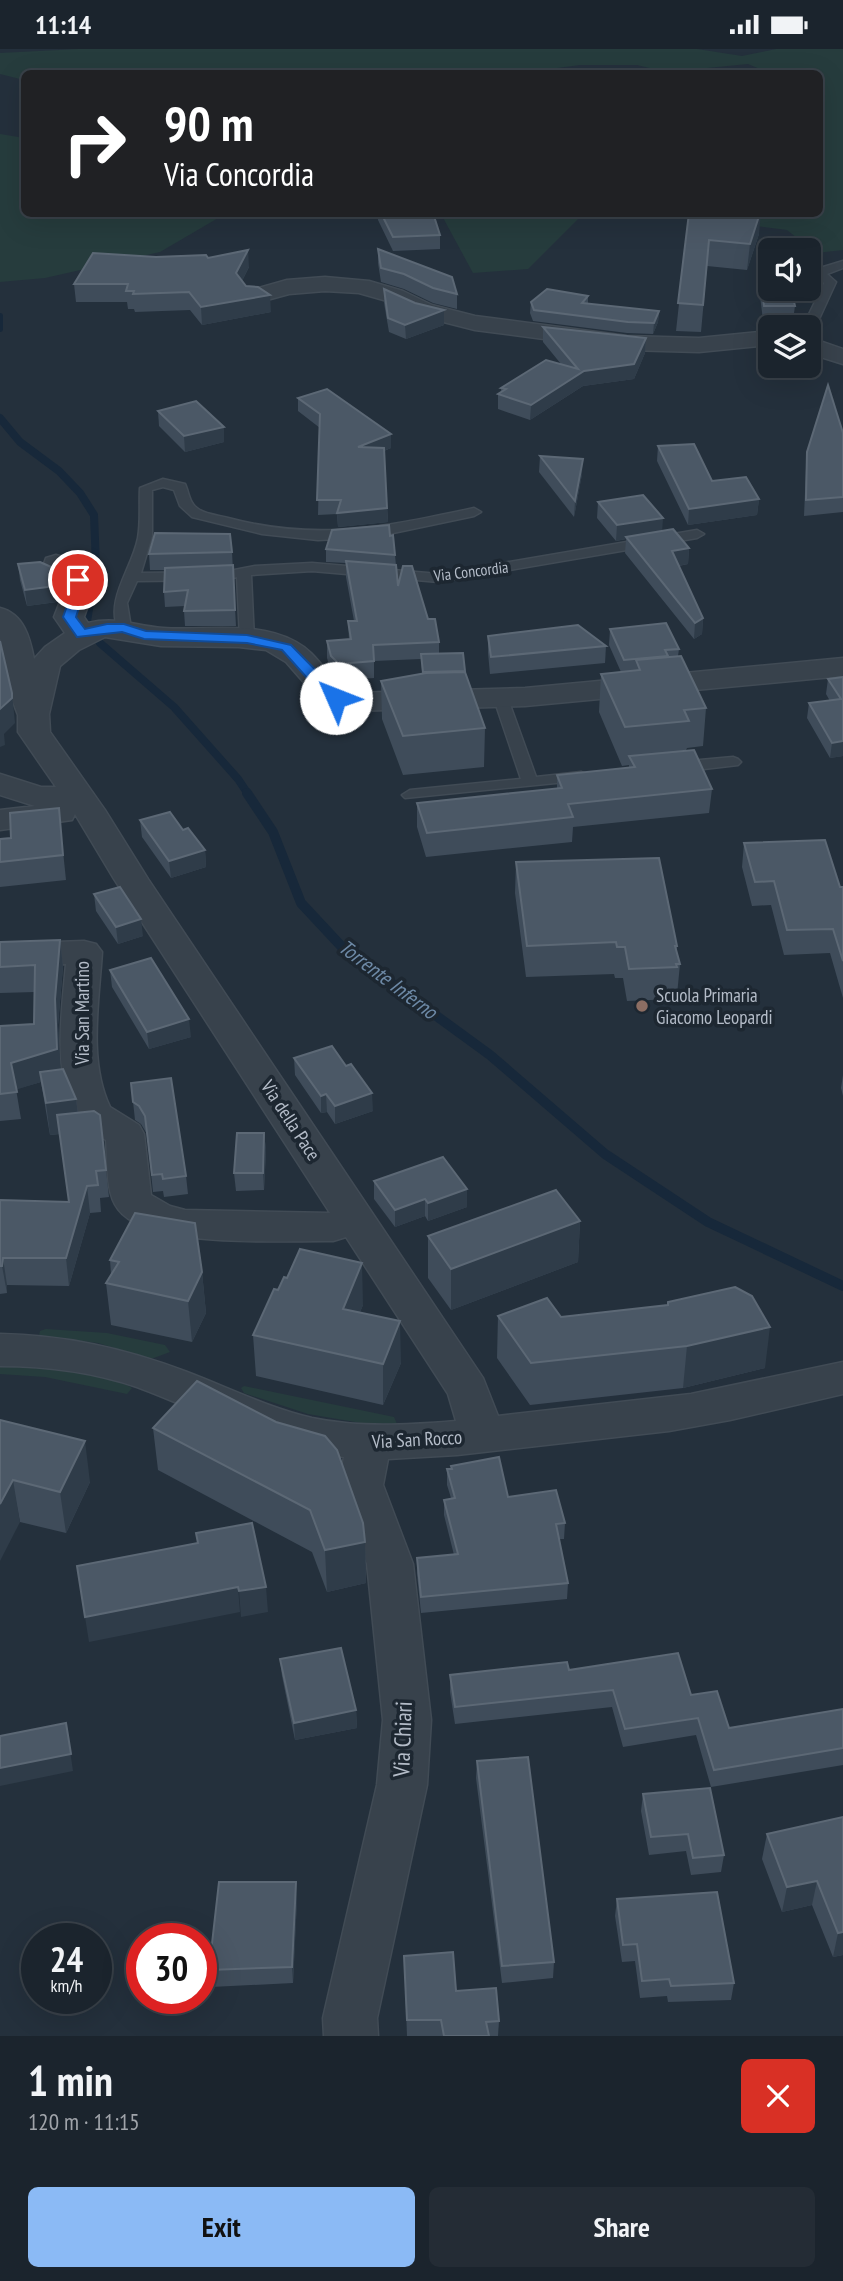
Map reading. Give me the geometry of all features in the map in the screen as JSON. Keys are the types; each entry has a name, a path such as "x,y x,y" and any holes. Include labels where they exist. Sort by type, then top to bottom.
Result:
{"street":[{"path":"256,296 287,287 325,284 361,286 395,296 424,310 475,323 627,343 699,345 758,339"},
{"path":"821,349 843,357"},
{"path":"56,563 55,572 69,573 78,580 79,589 69,617 100,630 144,635 247,639 286,647 330,694 346,701 501,699 843,667"},
{"path":"0,617 14,634 28,702 34,715"},
{"path":"84,802 34,731 34,715 40,701 44,667 100,630"},
{"path":"0,784 38,797 84,802"},
{"path":"0,820 84,802"},
{"name":"Via della Pace","path":"84,802 468,1390 482,1435"},
{"name":"Via San Martino","path":"0,955 84,952 80,1053 82,1077 92,1110 108,1126 125,1135 132,1199 138,1206 170,1221 185,1224 332,1227 356,1220"},
{"name":"Via San Rocco","path":"0,1350 61,1354 114,1365 169,1382 281,1428 369,1443 402,1443 482,1435 714,1407 802,1384 843,1377"},
{"name":"Via Chiari","path":"351,2036 350,2018 401,1785 407,1720 390,1565 361,1485 369,1443"}],"lane":[{"path":"821,272 843,264"},
{"path":"815,315 830,282 821,275"},
{"path":"100,630 120,603 133,577 145,536 146,488 155,484 180,487 187,506 206,517 289,534 327,536 374,533 474,512"},
{"name":"Via Concordia","path":"133,577 244,573 312,567 439,577 697,534"},
{"path":"244,573 247,639"},
{"path":"501,699 530,782"},
{"path":"665,768 733,762"},
{"path":"410,795 597,775"}],"green space":[{"path":"78,49 697,49 742,56 776,49 843,49 843,250 821,252 821,238 797,238 787,230 688,217 823,217 823,70 762,70 748,64 686,70 658,70 637,65 580,65 542,70 21,70 21,79 0,74 0,53"},
{"path":"0,134 21,138 21,217 220,217 160,252 45,278 0,282"},
{"path":"443,217 580,217 528,269 473,273"},
{"path":"46,1329 107,1333 165,1345 170,1352 151,1359 98,1343 39,1336 40,1331"},
{"path":"0,1364 87,1374 120,1382 132,1388 127,1394 45,1377 0,1374"},
{"path":"244,1386 394,1417 397,1424 361,1423 308,1414 244,1393 241,1388"}],"building":[{"path":"383,217 434,217 440,235 393,237"},
{"path":"689,217 759,217 750,244 709,240 703,305 678,303"},
{"path":"378,249 452,277 457,294 381,268"},
{"path":"248,250 236,273 246,286 258,287 270,295 201,307 189,292 133,294 134,291 126,291 128,284 74,284 93,253 156,257 206,255 208,258"},
{"path":"384,289 415,303 444,310 405,325 388,318"},
{"path":"547,289 588,296 582,303 659,311 654,323 534,310 531,302"},
{"path":"763,301 794,301 795,306 764,306"},
{"path":"543,327 646,338 634,364 584,371 531,405 498,394 506,389 501,388 546,360 578,369"},
{"path":"828,385 843,433 843,497 806,500 807,452"},
{"path":"327,389 391,434 358,447 384,448 387,508 337,513 341,500 317,500 320,414 298,398"},
{"path":"196,401 224,427 184,436 158,411"},
{"path":"694,444 712,481 746,477 759,499 689,509 658,446"},
{"path":"540,456 583,459 575,501"},
{"path":"643,495 663,518 617,525 598,502"},
{"path":"389,525 395,555 326,549 332,530"},
{"path":"673,529 689,548 672,551 703,618 695,623 626,537"},
{"path":"155,533 230,534 232,552 149,554"},
{"path":"346,561 396,565 398,586 403,566 412,566 428,619 435,619 439,642 373,645 374,661 339,664 331,656 327,641 351,639 348,621 357,621"},
{"path":"40,562 58,570 60,575 55,586 25,590 18,564"},
{"path":"233,565 235,610 184,611 188,590 164,592 165,568"},
{"path":"666,623 679,649 665,650 668,656 624,660 610,629"},
{"path":"578,625 606,646 491,657 488,636"},
{"path":"0,641 12,698 0,709"},
{"path":"463,653 465,671 423,672 421,654"},
{"path":"681,656 706,708 684,710 689,721 625,727 601,674 640,670 636,660"},
{"path":"465,672 485,728 403,736 381,681 426,673"},
{"path":"843,677 843,741 832,743 809,703 841,699 828,679"},
{"path":"694,750 712,789 568,804 573,817 427,833 417,803 562,788 557,775 635,767 629,756"},
{"path":"59,808 63,855 0,862 0,839 11,838 10,813"},
{"path":"170,812 183,830 188,828 205,850 169,861 140,820"},
{"path":"825,840 840,887 843,887 843,961 833,929 787,930 774,881 755,882 744,843"},
{"path":"659,858 680,964 676,964 677,967 629,969 625,947 617,947 616,942 527,946 516,862"},
{"path":"120,887 141,919 116,927 94,894"},
{"path":"60,940 55,999 57,1049 11,1063 17,1092 0,1094 0,1026 34,1024 35,965 0,967 0,942"},
{"path":"151,958 189,1019 147,1032 110,970"},
{"path":"332,1046 346,1066 351,1064 372,1093 335,1106 326,1094 321,1096 294,1058"},
{"path":"63,1069 76,1099 46,1103 40,1072"},
{"path":"171,1078 186,1176 163,1179 162,1174 152,1175 145,1116 133,1102 131,1083"},
{"path":"94,1111 100,1115 106,1170 96,1171 98,1185 87,1186 66,1258 3,1258 0,1266 0,1200 69,1202 57,1115"},
{"path":"237,1133 264,1133 263,1173 234,1173"},
{"path":"443,1157 467,1189 428,1203 425,1199 395,1210 374,1181"},
{"path":"556,1190 580,1221 451,1269 428,1236"},
{"path":"135,1213 195,1223 202,1272 188,1301 106,1283 119,1262 110,1260"},
{"path":"300,1249 362,1263 343,1309 400,1321 383,1364 253,1335 274,1289 278,1290 284,1277 287,1278"},
{"path":"735,1287 752,1296 770,1327 687,1346 531,1363 498,1316 547,1298 561,1317 668,1305 668,1302"},
{"path":"197,1381 276,1422 325,1436 337,1450 363,1523 365,1542 325,1550 310,1510 153,1428"},
{"path":"0,1420 85,1441 60,1492 13,1480 0,1504"},
{"path":"499,1457 508,1497 556,1490 565,1523 556,1524 568,1583 421,1597 417,1558 458,1554 444,1500 455,1498 447,1469"},
{"path":"252,1523 266,1587 239,1591 238,1587 85,1617 77,1566 198,1543 196,1533"},
{"path":"341,1648 356,1710 294,1723 280,1659"},
{"path":"678,1653 691,1695 717,1691 729,1728 843,1709 843,1748 714,1770 698,1718 625,1729 613,1690 455,1707 450,1675 567,1662 569,1670"},
{"path":"66,1723 71,1754 0,1768 0,1736"},
{"path":"528,1757 554,1962 502,1966 477,1761"},
{"path":"710,1788 724,1855 693,1858 688,1834 651,1837 643,1794"},
{"path":"843,1817 843,1932 838,1933 817,1881 787,1887 767,1834"},
{"path":"219,1882 296,1882 292,1967 217,1970 217,1923 214,1923"},
{"path":"717,1892 734,1983 671,1986 669,1979 642,1981 637,1944 623,1945 617,1899"},
{"path":"453,1952 456,1991 496,1988 499,2021 486,2022 489,2036 444,2036 441,2020 407,2020 404,1956"}],"waterway":[{"name":"Torrente Inferno","path":"0,316 0,329"},
{"name":"Torrente Inferno","path":"0,418 20,442 59,471 80,493 94,515 96,565 87,621 100,643 174,707 238,779 248,794"},
{"name":"Torrente Inferno","path":"247,793 273,832 301,903 342,947 490,1055 605,1154 708,1222 843,1286"}],"place":[{"name":"Scuola Primaria Giacomo Leopardi","path":"642,1006"}],"route":[{"path":"78,580 79,589 69,617 81,634 107,627 124,628 144,635 247,639 286,647 336,698"}]}
